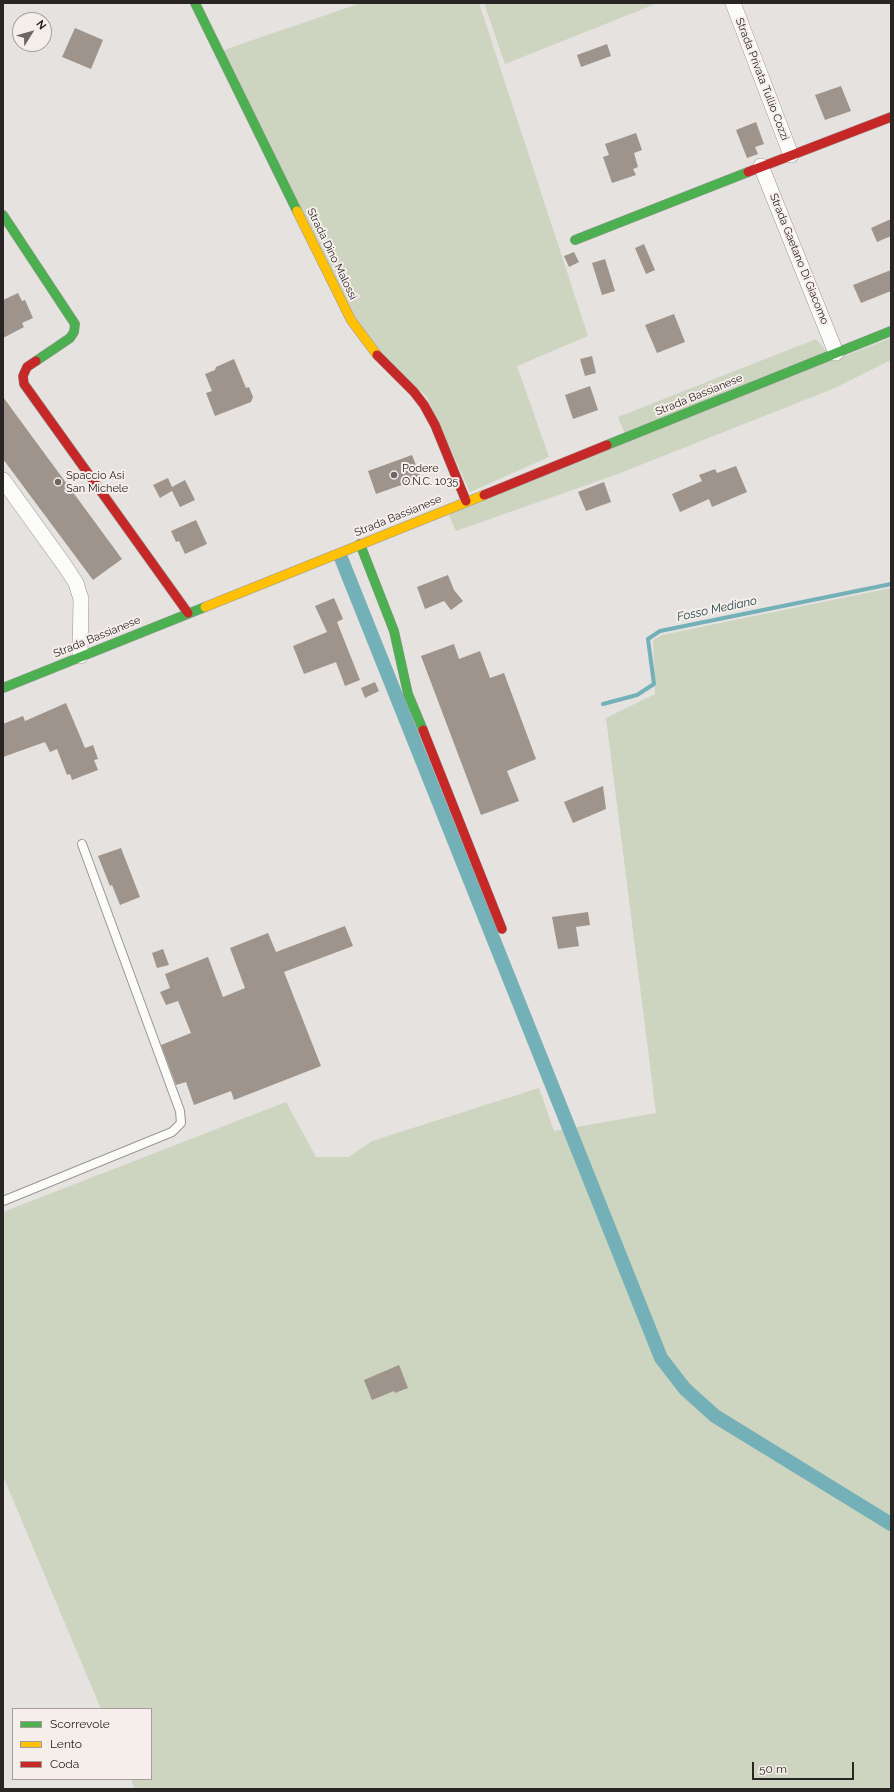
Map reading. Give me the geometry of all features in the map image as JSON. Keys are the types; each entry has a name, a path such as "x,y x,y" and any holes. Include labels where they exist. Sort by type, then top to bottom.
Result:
{"street":[{"name":"Strada Dino Malossi","path":"195,3 351,320 372,349 414,392 424,405 435,425 466,501"},
{"name":"Strada Privata Tullio Cozzi","path":"733,3 791,155"},
{"path":"575,240 761,166 891,117"},
{"name":"Strada Gaetano Di Giacomo","path":"761,166 836,353"},
{"path":"3,215 75,324 74,332 70,338 27,367 23,376 24,384 188,613"},
{"name":"Strada Bassianese","path":"3,688 891,331"},
{"path":"3,480 76,583 81,599 80,656"},
{"path":"360,544 394,631 408,694 502,929"}],"lane":[{"path":"3,1201 172,1132 181,1123 180,1111 82,844"}],"green space":[{"path":"361,3 479,3 588,336 517,366 549,457 470,492 427,397 367,343 221,51"},
{"path":"484,3 658,3 505,64"},
{"path":"891,338 891,360 835,388 615,475 456,531 448,513 628,442 618,417 816,339 834,360"},
{"path":"891,588 891,1789 135,1789 131,1780 152,1780 152,1708 101,1708 3,1476 3,1212 286,1102 316,1157 349,1157 372,1141 539,1088 554,1131 656,1113 606,718 655,694 653,640 662,635"}],"building":[{"path":"75,28 103,40 91,69 62,57"},
{"path":"607,44 611,56 581,67 577,55"},
{"path":"841,86 851,111 825,120 815,95"},
{"path":"756,122 764,144 755,147 758,154 747,158 736,130"},
{"path":"636,133 642,150 634,153 638,167 633,169 636,175 612,183 603,157 609,155 605,144"},
{"path":"891,219 891,236 877,242 871,228"},
{"path":"644,244 655,270 646,274 635,248"},
{"path":"574,252 579,262 569,267 564,256"},
{"path":"605,259 615,291 602,295 592,263"},
{"path":"891,270 891,291 861,303 853,285"},
{"path":"18,293 22,301 25,300 33,318 22,323 24,327 3,338 3,300"},
{"path":"674,314 685,342 657,353 645,325"},
{"path":"592,356 596,373 585,376 580,359"},
{"path":"234,359 246,388 249,387 253,397 251,402 215,416 206,393 212,391 205,374"},
{"path":"590,386 598,410 573,419 565,395"},
{"path":"3,397 122,559 93,580 3,459"},
{"name":"Podere O.N.C. 1035","path":"412,455 421,478 376,494 368,471"},
{"path":"736,466 747,492 712,507 709,499 680,512 672,494 702,481 699,475 715,469 717,473"},
{"path":"168,478 172,487 185,480 195,500 180,507 172,491 160,498 153,485"},
{"path":"604,482 611,502 586,511 578,492"},
{"path":"196,520 207,544 185,554 179,541 176,542 171,531"},
{"path":"448,575 454,590 463,601 451,610 444,601 425,609 417,587"},
{"path":"334,598 343,619 337,622 360,680 345,686 336,662 304,674 293,646 327,632 315,606"},
{"path":"454,644 459,659 480,651 490,678 504,673 536,759 507,771 519,801 481,815 421,656"},
{"path":"375,682 379,691 365,698 361,688"},
{"path":"66,703 85,748 93,745 98,759 94,760 98,770 72,780 70,774 67,775 57,749 50,752 45,742 3,757 3,724 23,716 25,721"},
{"path":"603,786 606,809 573,823 564,802"},
{"path":"121,848 140,897 120,905 112,885 110,886 98,856"},
{"path":"588,912 590,925 576,927 579,946 558,949 552,917"},
{"path":"345,926 353,946 284,972 321,1066 234,1100 231,1091 194,1105 186,1082 176,1085 161,1045 191,1033 178,1001 166,1005 160,992 170,988 165,974 208,957 223,997 245,988 230,948 268,933 276,952"},
{"path":"163,949 169,965 157,968 152,953"},
{"path":"399,1365 408,1388 395,1393 394,1391 372,1400 364,1380"}],"waterway":[{"path":"341,558 661,1358 685,1389 715,1416 891,1524"},
{"name":"Fosso Mediano","path":"603,704 637,695 654,684 648,639 660,631 891,584"}],"traffic: fast":[{"path":"195,3 297,211"},
{"path":"575,240 748,172"},
{"path":"3,215 75,324 74,332 70,338 36,361"},
{"path":"607,445 891,331"},
{"path":"360,544 394,631 408,694 423,730"},
{"path":"3,688 205,607"}],"traffic: slow":[{"path":"297,211 351,320 377,355"},
{"path":"205,607 484,495"}],"traffic: jam":[{"path":"748,172 891,117"},
{"path":"377,355 414,392 424,405 435,425 466,501"},
{"path":"36,361 27,367 23,376 24,384 188,613"},
{"path":"484,495 607,445"},
{"path":"423,730 502,929"}],"place":[{"name":"Podere O.N.C. 1035","path":"394,475"},
{"name":"Spaccio Asi San Michele","path":"58,482"}]}
